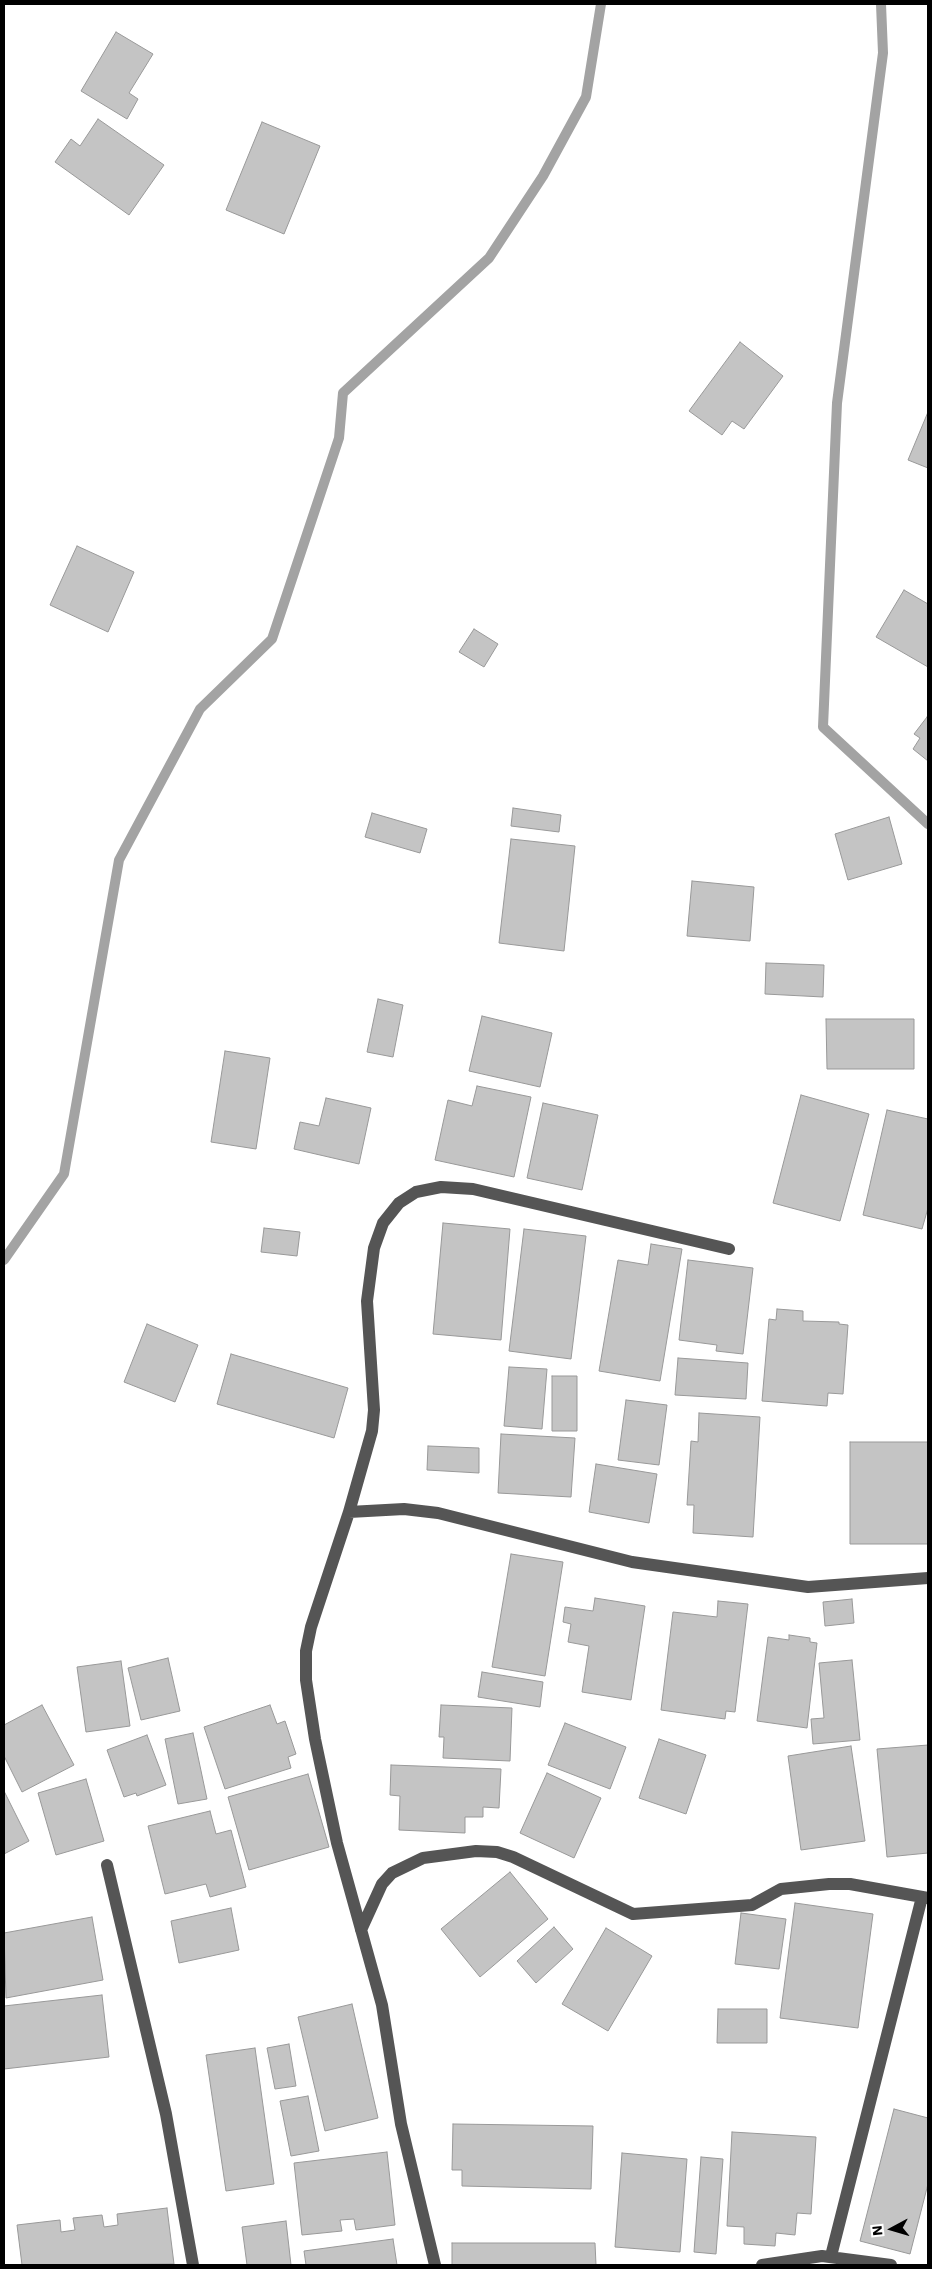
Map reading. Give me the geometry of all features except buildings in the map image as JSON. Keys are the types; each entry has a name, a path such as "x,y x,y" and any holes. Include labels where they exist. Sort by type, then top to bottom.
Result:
{"street":[{"path":"435,2265 401,2124 382,2005 337,1843 315,1739 306,1680 306,1652 311,1627 349,1512 372,1431 374,1410 366,1321 369,1273 383,1223 399,1203 416,1192 441,1187 473,1189 729,1249"},
{"path":"349,1512 404,1510 438,1513 632,1562 808,1587 928,1578"},
{"path":"362,1930 382,1884 392,1873 423,1858 439,1854 476,1851 497,1852 513,1857 633,1914 752,1905 781,1889 829,1884 850,1884 925,1898 831,2256"},
{"path":"107,1865 166,2114 193,2265"},
{"path":"762,2265 831,2256 891,2265"}],"waterway":[{"path":"4,1260 64,1174 119,860 200,709 272,639 339,438 343,393 489,258 543,176 586,97 601,4"},
{"path":"881,4 883,53 837,403 823,727 928,824"}]}
